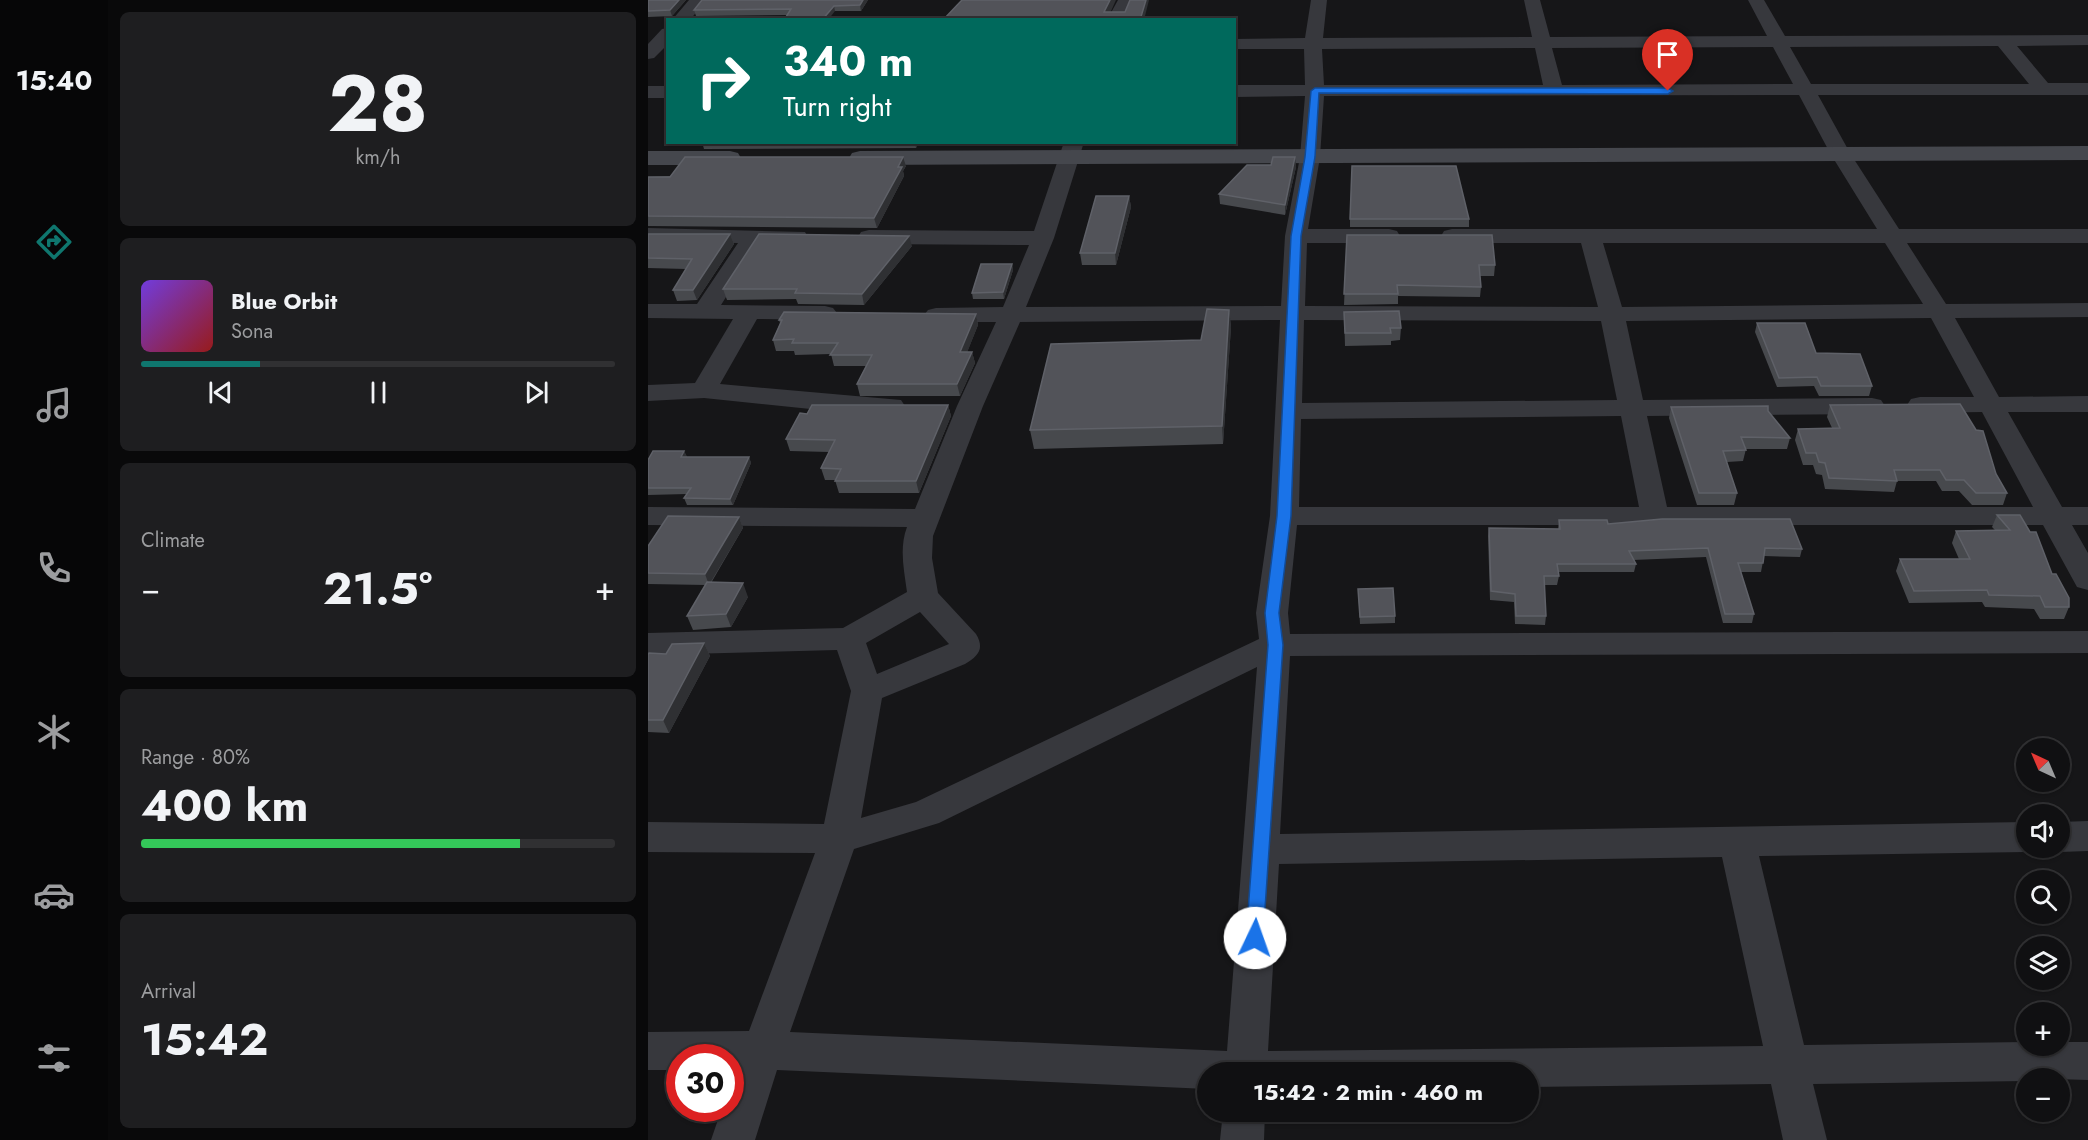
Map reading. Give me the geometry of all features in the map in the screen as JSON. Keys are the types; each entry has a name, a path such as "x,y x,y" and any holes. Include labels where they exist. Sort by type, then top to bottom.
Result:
{"street":[{"path":"682,18 698,0"},
{"path":"1116,18 1126,0"},
{"path":"1247,1062 1275,645 1272,613 1284,516 1296,236 1310,157 1315,91 1313,44 1319,0"},
{"path":"1532,0 1554,91"},
{"path":"1756,0 1840,153 1939,311 2088,580"},
{"path":"2003,40 2044,90"},
{"path":"1236,44 2088,40"},
{"path":"1236,91 2088,89"},
{"path":"648,92 666,92"},
{"path":"835,158 1072,150 1310,157 2088,153"},
{"path":"867,691 954,657 965,649 965,642 923,596 917,558 918,536 970,406 1043,238 1072,150"},
{"path":"648,158 753,158"},
{"path":"648,236 823,237"},
{"path":"1296,236 2088,236"},
{"path":"1590,236 1612,314 1655,516"},
{"path":"704,312 753,237"},
{"path":"846,237 1043,238"},
{"path":"916,315 1294,312 1612,314 2088,310"},
{"path":"648,311 844,314"},
{"path":"704,390 749,313"},
{"path":"648,393 704,390 859,406 970,406"},
{"path":"1288,411 2088,404"},
{"path":"648,516 927,518"},
{"path":"1284,516 2088,516"},
{"path":"648,644 849,639 923,596"},
{"path":"733,1140 839,839 867,691 849,639"},
{"path":"648,837 839,839 926,813 1275,645 2088,642"},
{"path":"2070,837 2088,836"},
{"path":"1260,849 2016,837"},
{"path":"1737,842 1805,1140"},
{"path":"648,1051 763,1050 1197,1081"},
{"path":"1539,1074 1787,1065 2088,1061"},
{"path":"1242,1140 1243,1122"}],"building":[{"path":"648,0 679,0 670,10 648,11"},
{"path":"702,0 863,0 860,5 834,6 824,18 785,18 791,9 694,10"},
{"path":"962,0 1110,0 1104,12 1125,12 1130,0 1146,0 1141,18 945,18"},
{"path":"685,157 903,157 898,167 902,167 874,218 648,216 648,177 670,177"},
{"path":"1273,157 1295,157 1285,205 1219,194 1247,165 1271,165"},
{"path":"1352,166 1456,166 1469,219 1350,219"},
{"path":"1096,196 1129,196 1115,253 1080,253"},
{"path":"648,234 730,234 693,290 673,290 692,259 648,258"},
{"path":"759,234 909,236 862,294 795,293 797,289 723,289"},
{"path":"1347,235 1492,235 1495,265 1479,265 1481,287 1397,285 1398,294 1344,294"},
{"path":"981,264 1012,264 1003,292 972,293"},
{"path":"1207,309 1229,310 1222,426 1030,430 1051,344 1201,340"},
{"path":"1399,311 1401,328 1390,328 1391,333 1345,333 1344,312"},
{"path":"784,312 976,314 960,352 972,352 957,384 857,384 872,355 830,355 838,343 792,343 794,339 773,340"},
{"path":"1757,323 1805,323 1816,353 1860,354 1872,386 1821,386 1817,377 1779,378"},
{"path":"1960,404 1976,430 1983,431 1996,474 2007,493 1976,493 1964,480 1946,480 1940,470 1894,470 1897,481 1829,478 1825,463 1819,462 1816,453 1806,453 1798,429 1840,428 1830,405"},
{"path":"812,405 948,405 916,481 835,481 841,469 821,468 835,440 786,439 800,413 807,414"},
{"path":"1768,406 1768,411 1790,438 1741,437 1746,450 1723,451 1737,493 1699,493 1671,407"},
{"path":"653,451 684,451 681,457 749,457 730,499 684,498 691,488 648,488 648,460"},
{"path":"1997,515 2020,515 2030,532 2036,532 2052,574 2056,574 2069,598 2069,607 2045,607 2040,596 1989,595 1987,590 1914,591 1900,559 1970,559 1956,531 2010,530"},
{"path":"668,516 739,517 705,574 648,573 648,546"},
{"path":"1662,519 1790,519 1802,549 1765,548 1763,563 1738,563 1754,614 1725,614 1708,548 1629,551 1636,564 1557,564 1559,576 1544,576 1546,616 1516,616 1515,594 1491,591 1489,528 1560,529 1559,520 1607,520 1608,524"},
{"path":"707,582 743,583 726,614 687,616"},
{"path":"1393,588 1395,616 1360,617 1358,589"},
{"path":"704,643 663,720 648,720 649,653 666,654 672,644"}],"route":[{"path":"1255,938 1275,645 1272,613 1284,516 1296,236 1310,157 1315,91 1668,91"}]}
